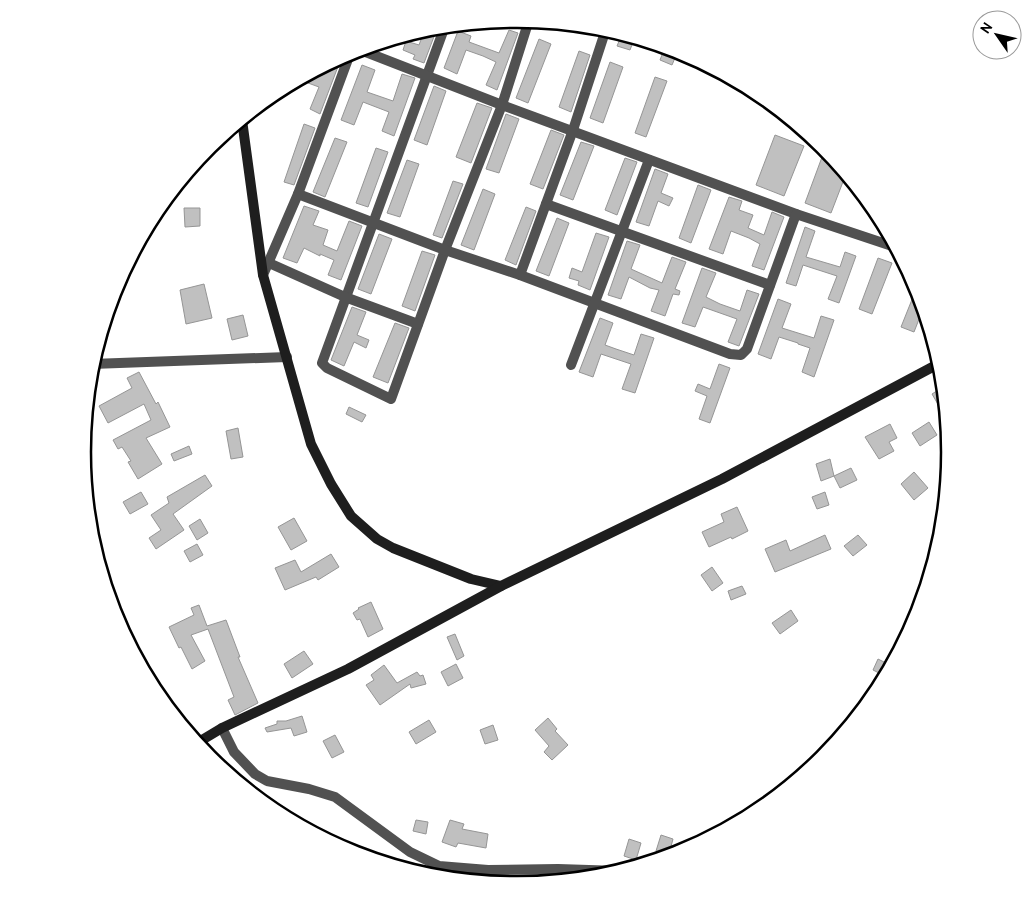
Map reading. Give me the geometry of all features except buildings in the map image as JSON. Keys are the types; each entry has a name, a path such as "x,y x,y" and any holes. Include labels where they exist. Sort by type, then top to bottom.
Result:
{"main road":[{"path":"243,127 263,275 311,444 331,484 351,516 377,539 393,548 471,579 501,586"},
{"path":"204,739 222,728 348,669 501,586 722,479 932,367"}],"street":[{"path":"442,34 322,363 327,368 391,399 445,250 502,105 526,28"},
{"path":"520,275 573,130 603,37"},
{"path":"370,54 649,160 796,214 886,244"},
{"path":"263,275 298,194 346,63"},
{"path":"571,365 649,160"},
{"path":"298,194 730,354 741,355 747,349 796,214"},
{"path":"546,204 770,285"},
{"path":"269,263 345,297 418,324"},
{"path":"101,364 287,357"},
{"path":"222,728 234,752 255,774 267,781 309,789 335,797 410,852 439,866 488,870 558,868 590,870"}]}
